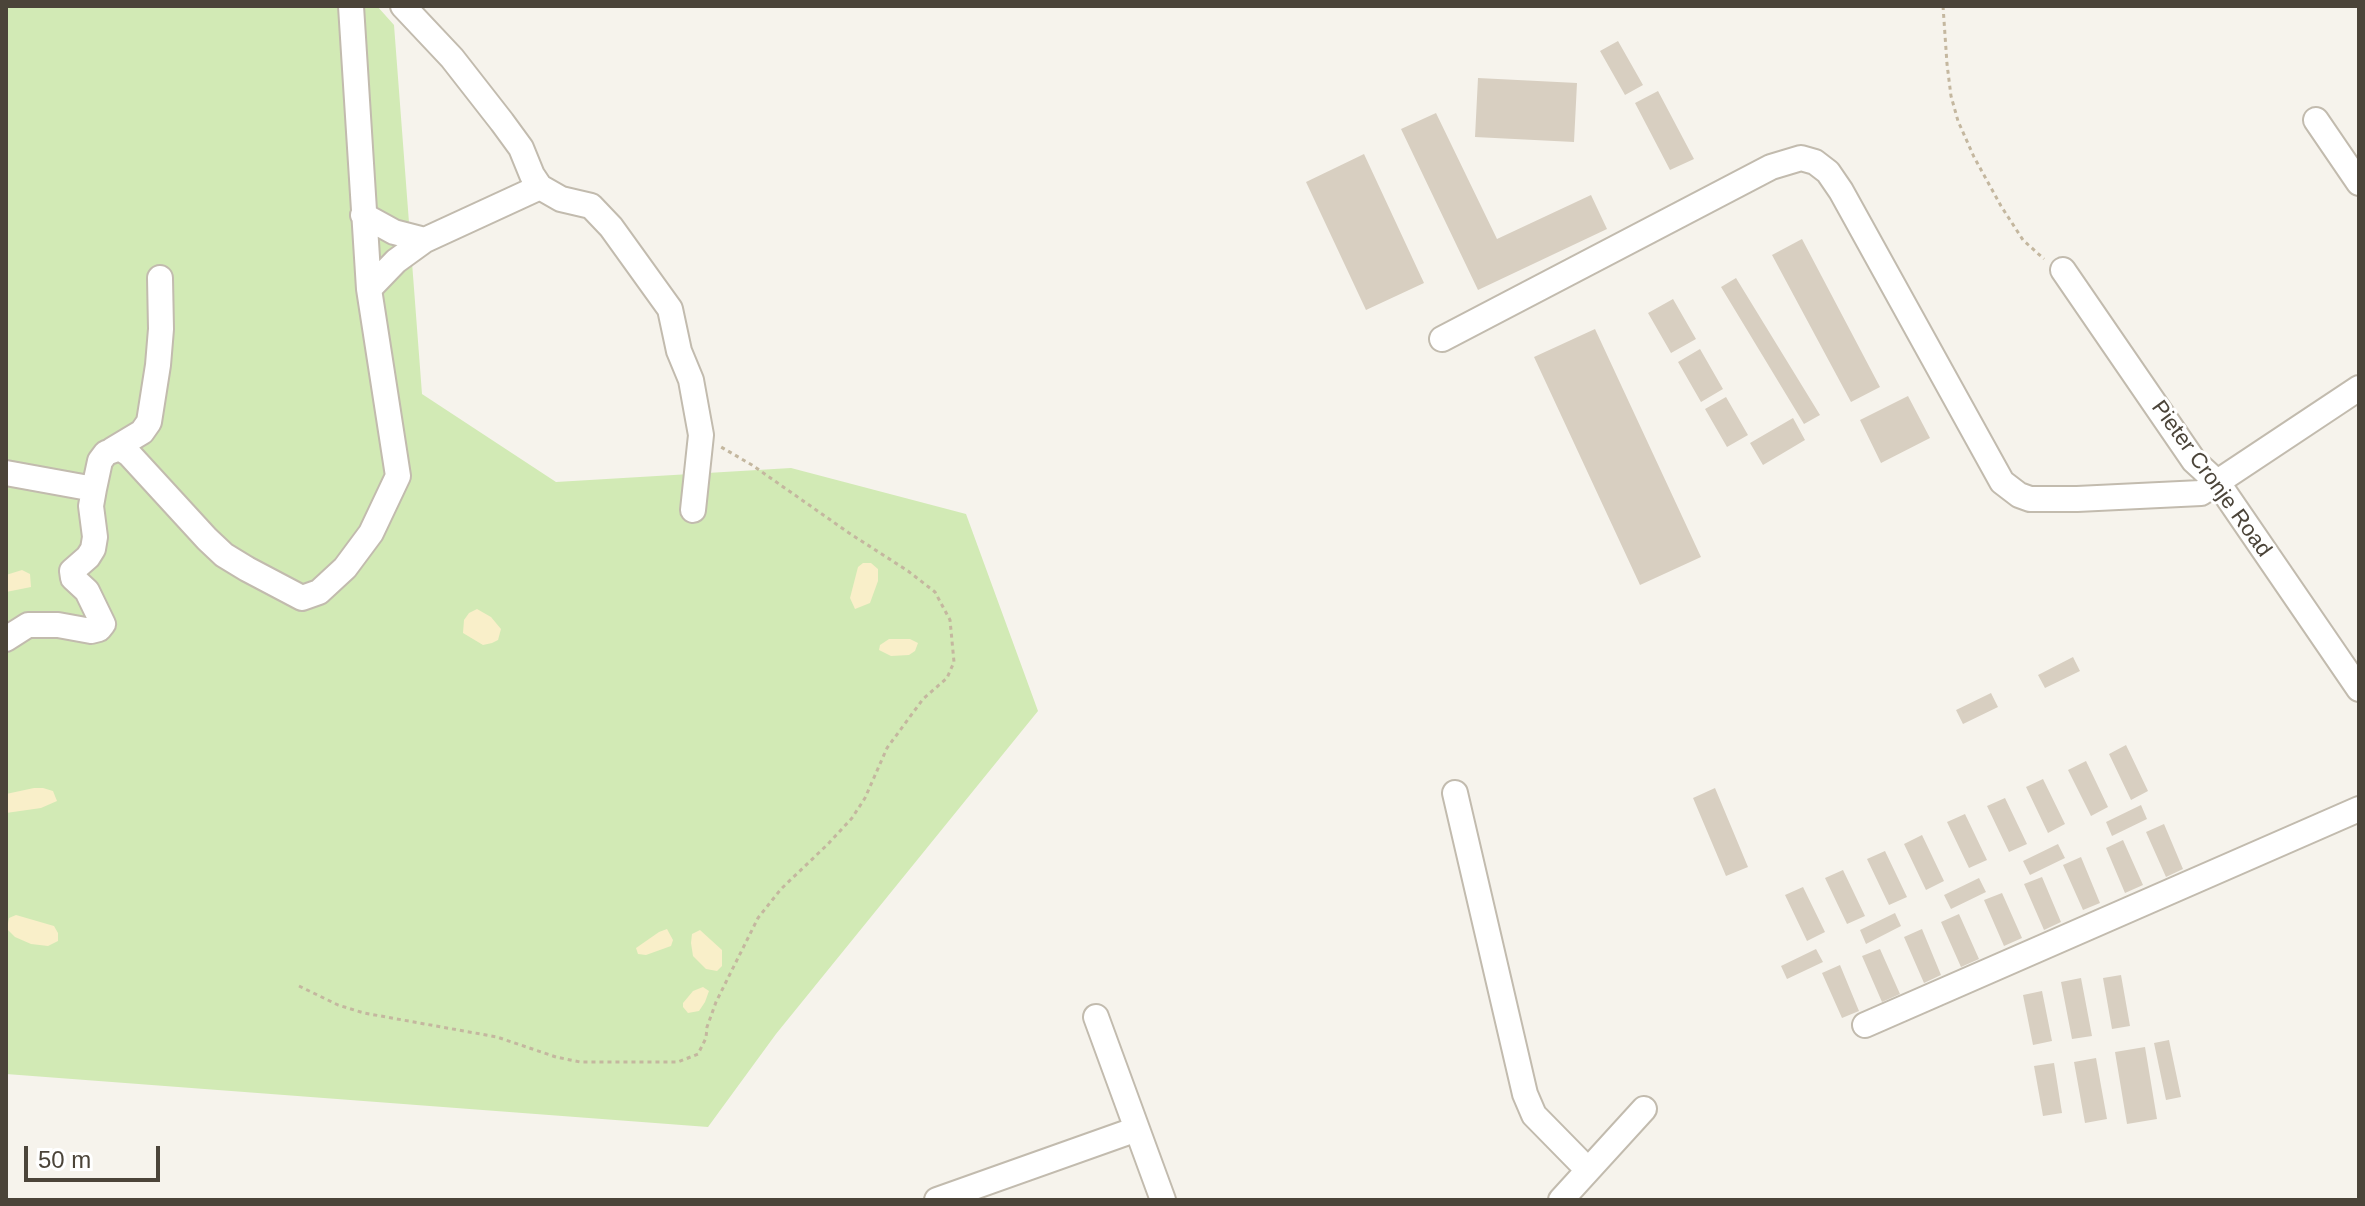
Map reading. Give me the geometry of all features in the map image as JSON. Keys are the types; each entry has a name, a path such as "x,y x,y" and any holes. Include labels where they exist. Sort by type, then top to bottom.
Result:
{"street":[{"path":"112,450 120,448 129,454 224,555 302,598 319,592 345,568 371,533 398,476 369,289 351,6"},
{"path":"403,6 452,58 512,135 540,187 561,199 591,206 611,227 670,309 679,351 691,380 701,435 693,510"},
{"path":"2316,120 2359,183"},
{"path":"1442,339 1771,167 1801,158 1815,162 1828,172 1841,191 2002,482 2009,490 2030,499 2201,493 2359,388"},
{"path":"369,289 396,261 425,240 540,187"},
{"path":"363,215 394,232 425,240"},
{"name":"Pieter Cronje Road","path":"2063,270 2194,461 2218,483 2359,689"},
{"path":"6,639 28,625 58,625 91,631 103,624 87,591 73,578 72,571 93,549 95,537 91,506 100,461 142,432 149,422 159,353 160,278"},
{"path":"6,473 94,489"},
{"path":"1455,793 1525,1094 1534,1115 1588,1170"},
{"path":"1865,1025 2359,809"},
{"path":"1096,1017 1163,1200"},
{"path":"1561,1200 1644,1109"},
{"path":"937,1200 1137,1129"}],"path":[{"path":"1943,6 1951,96 1974,157 2023,240 2051,267 2063,270"},
{"path":"299,986 338,1005 364,1013 497,1037 580,1062 678,1062 698,1054 716,1002 758,918 781,889 852,818 895,735 923,699 947,678 954,662 950,620 935,592 752,465 701,435"}],"green space":[{"path":"6,6 377,6 394,25 422,394 556,482 791,468 966,514 1038,711 776,1034 708,1127 6,1074"}],"sand":[{"path":"871,563 878,569 878,581 870,603 855,609 850,598 858,567"},
{"path":"22,570 30,574 31,587 6,592 6,575"},
{"path":"477,609 491,617 501,629 498,640 483,645 463,633 464,620"},
{"path":"889,639 910,639 918,643 909,655 891,656 879,650 880,645"},
{"path":"34,788 53,791 57,801 41,808 6,813 6,794"},
{"path":"16,915 54,926 58,941 48,946 31,944 15,937 7,929 9,918"},
{"path":"667,929 673,940 671,946 646,955 638,954 636,948"},
{"path":"700,930 722,950 722,966 717,971 706,969 693,956 692,934"},
{"path":"703,987 709,991 705,1002 699,1011 688,1013 683,1003 693,991"}],"building":[{"path":"1618,41 1643,85 1625,95 1600,51"},
{"path":"1478,78 1577,83 1574,142 1475,137"},
{"path":"1658,91 1694,159 1670,170 1635,103"},
{"path":"1436,113 1497,239 1591,195 1607,229 1478,290 1401,129"},
{"path":"1364,154 1424,283 1366,310 1306,182"},
{"path":"1802,239 1880,387 1851,402 1772,255"},
{"path":"1736,278 1820,415 1804,424 1721,287"},
{"path":"1673,299 1696,339 1671,353 1648,313"},
{"path":"1595,329 1701,557 1640,585 1534,357"},
{"path":"1700,349 1723,389 1701,402 1678,362"},
{"path":"1908,396 1930,438 1881,463 1860,420"},
{"path":"1726,397 1748,435 1727,447 1705,409"},
{"path":"1793,418 1805,440 1763,465 1750,443"},
{"path":"2073,657 2080,671 2045,688 2038,675"},
{"path":"1991,693 1998,707 1963,724 1956,710"},
{"path":"2126,745 2148,791 2131,800 2109,754"},
{"path":"2086,761 2108,807 2091,816 2068,770"},
{"path":"2043,779 2065,824 2048,833 2026,787"},
{"path":"1715,788 1748,867 1726,876 1693,798"},
{"path":"2005,798 2027,844 2009,852 1987,806"},
{"path":"2141,805 2147,819 2112,836 2106,822"},
{"path":"1965,814 1987,860 1969,868 1947,822"},
{"path":"2164,824 2183,869 2166,877 2146,832"},
{"path":"1922,835 1944,881 1926,890 1904,844"},
{"path":"2123,840 2143,885 2125,893 2106,848"},
{"path":"2058,844 2065,858 2030,875 2023,861"},
{"path":"1885,851 1907,897 1889,905 1867,859"},
{"path":"2081,857 2100,903 2083,910 2063,865"},
{"path":"1843,870 1865,916 1847,924 1825,878"},
{"path":"2042,877 2061,922 2044,930 2024,884"},
{"path":"1979,878 1986,892 1951,909 1944,895"},
{"path":"1803,887 1825,932 1807,941 1785,895"},
{"path":"2002,893 2022,938 2004,946 1984,900"},
{"path":"1895,913 1901,926 1866,944 1860,930"},
{"path":"1959,914 1979,959 1961,967 1941,922"},
{"path":"1922,929 1941,975 1924,983 1904,937"},
{"path":"1816,949 1823,962 1787,979 1781,966"},
{"path":"1880,949 1900,994 1882,1002 1862,956"},
{"path":"1840,965 1859,1011 1842,1018 1822,973"},
{"path":"2121,975 2130,1026 2112,1029 2103,978"},
{"path":"2081,978 2092,1036 2072,1039 2061,982"},
{"path":"2042,991 2052,1041 2033,1045 2023,995"},
{"path":"2169,1040 2181,1097 2166,1100 2154,1043"},
{"path":"2145,1047 2157,1119 2127,1124 2115,1052"},
{"path":"2096,1058 2107,1119 2085,1123 2074,1062"},
{"path":"2054,1063 2062,1113 2043,1116 2034,1066"}]}
